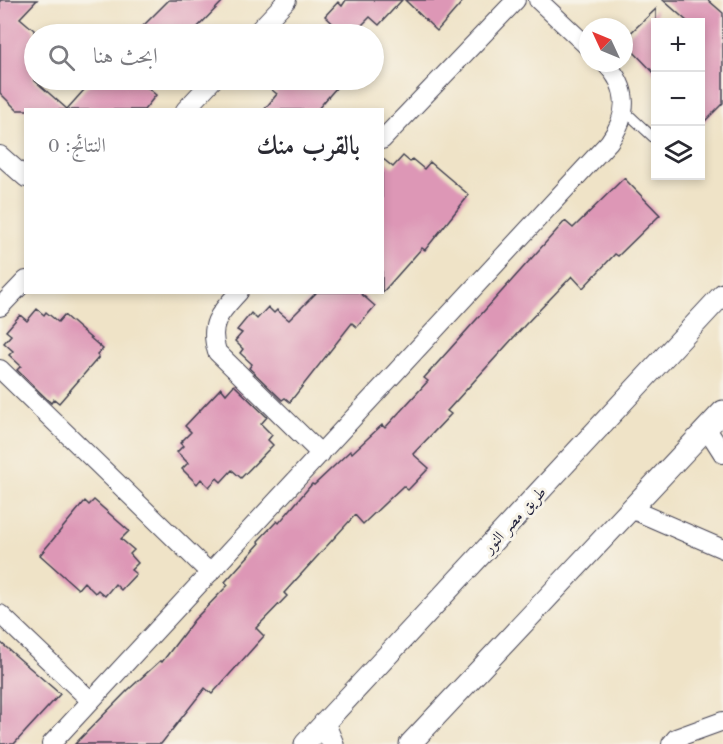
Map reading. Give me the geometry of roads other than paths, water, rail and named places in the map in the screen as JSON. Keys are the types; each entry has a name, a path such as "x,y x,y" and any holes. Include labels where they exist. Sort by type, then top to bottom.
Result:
{"street":[{"path":"264,24 287,0"},
{"path":"384,138 516,0"},
{"path":"538,0 579,39"},
{"path":"51,744 609,142 619,128 625,111 621,83 612,72"},
{"path":"187,108 204,90"},
{"path":"0,155 24,176"},
{"path":"0,307 24,282"},
{"path":"237,294 215,321 212,337 217,352 321,454"},
{"name":"طريق مصر النور","path":"305,744 723,294"},
{"path":"0,369 210,573"},
{"path":"410,744 723,411"},
{"path":"707,429 723,454"},
{"path":"631,509 723,549"},
{"path":"0,614 91,701"},
{"path":"670,744 676,738 723,721"},
{"path":"324,723 333,744"}],"lane":[{"path":"625,111 651,135"}]}
